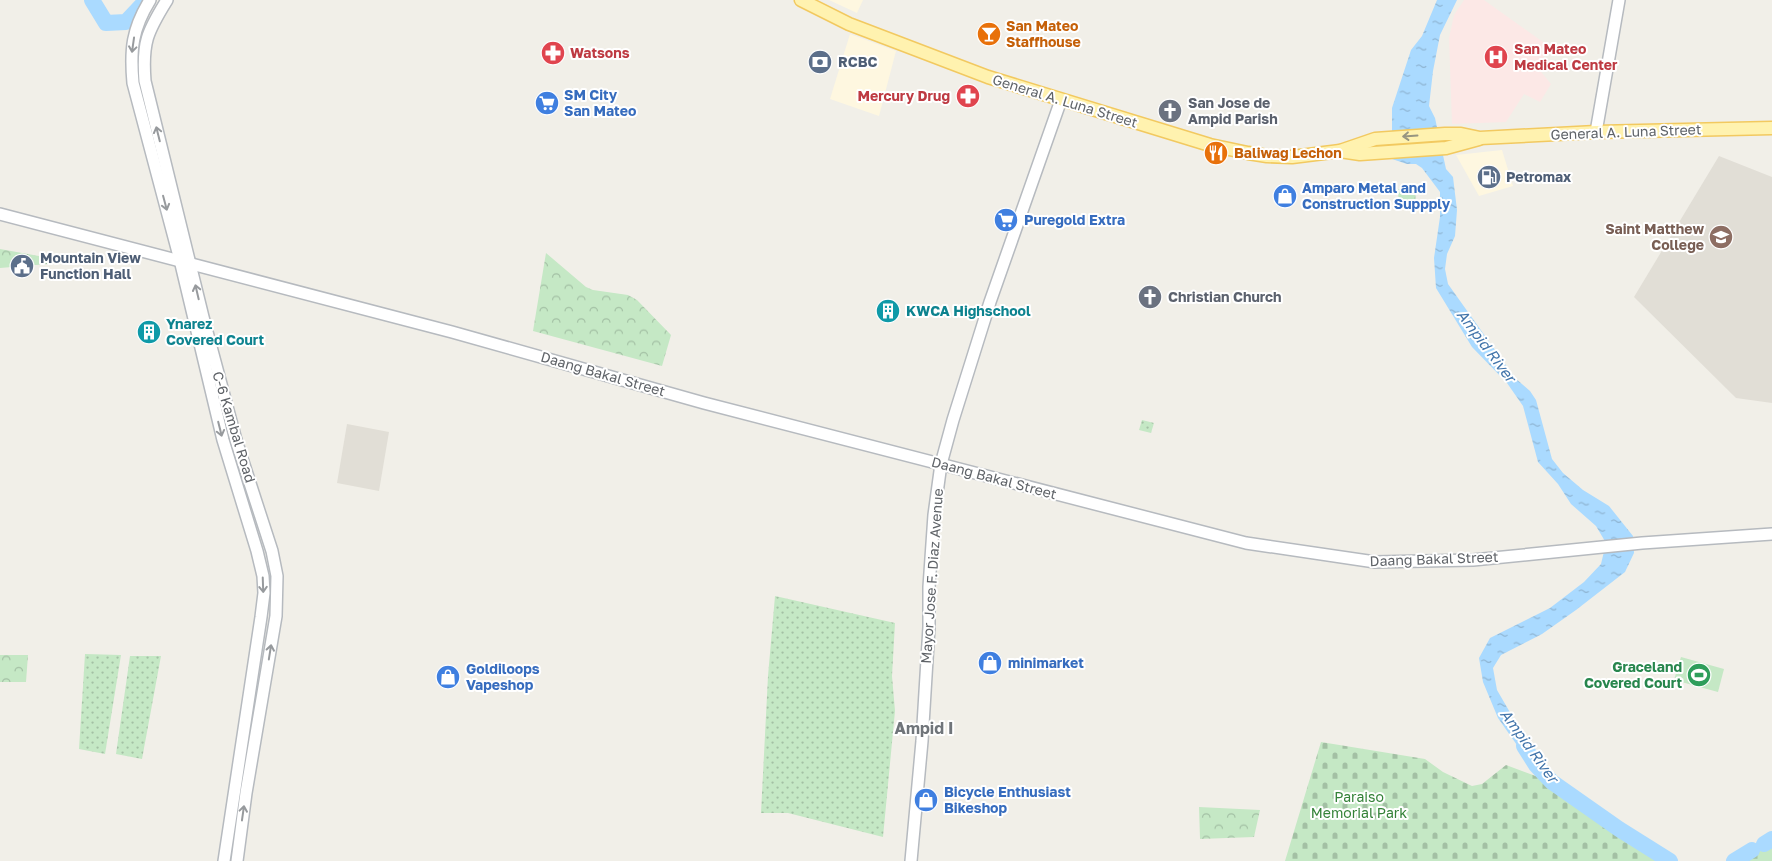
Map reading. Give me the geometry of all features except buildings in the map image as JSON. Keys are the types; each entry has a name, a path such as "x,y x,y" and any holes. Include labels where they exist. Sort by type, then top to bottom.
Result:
{"main road":[{"name":"General A. Luna Street","path":"801,0 849,24 988,77 1210,145 1268,156 1292,156 1340,151 1375,139 1446,134 1480,138 1596,132 1772,128"},
{"name":"General A. Luna Street","path":"1340,151 1360,154 1446,148 1480,138"}],"street":[{"name":"C-6 Kambal Road","path":"150,0 136,26 132,44 133,83 203,317 236,440 265,525 277,576 276,616 246,793 237,861"},
{"name":"C-6 Kambal Road","path":"167,0 154,21 145,42 143,61 145,81 223,440 244,503 263,576 264,593 261,617 224,861"},
{"path":"1596,132 1619,0"},
{"name":"Mayor Jose F. Diaz Avenue","path":"911,861 922,741 934,515 941,464 990,302 1061,100"},
{"name":"Daang Bakal Street","path":"0,214 452,332 704,403 1246,543 1375,562 1473,560 1642,543 1772,534"}],"shaded area":[{"path":"829,0 863,0 857,13"},
{"name":"San Mateo Medical Center","path":"1464,0 1484,0 1550,47 1537,67 1551,84 1540,102 1524,94 1506,122 1452,124 1449,38 1454,15"},
{"path":"850,34 896,51 879,116 830,99"},
{"path":"1502,150 1513,186 1479,196 1456,155"},
{"name":"Saint Matthew College","path":"1719,156 1772,177 1772,403 1736,398 1634,297"},
{"path":"347,424 389,432 379,491 337,483"}],"green space":[{"path":"1398,189 1415,189 1416,206 1399,208"},
{"path":"0,249 72,262 0,268"},
{"path":"546,253 586,287 593,290 628,295 637,300 671,335 662,366 533,331"},
{"path":"1142,420 1154,423 1151,433 1139,430"},
{"path":"775,596 895,623 892,676 895,711 883,837 788,813 761,813 768,676"},
{"path":"85,654 121,655 105,754 79,749"},
{"path":"0,655 28,655 26,682 0,682"},
{"path":"130,656 161,656 142,759 116,754"},
{"name":"Graceland Covered Court","path":"1681,657 1724,669 1718,692 1674,680"},
{"name":"Paraiso Memorial Park","path":"1321,742 1425,759 1443,772 1472,786 1482,784 1506,765 1552,782 1619,829 1670,861 1285,861"},
{"path":"1199,807 1260,810 1254,837 1200,839"},
{"path":"1772,839 1772,861 1734,861"}],"water":[{"path":"1437,0 1457,0 1440,35 1429,106 1435,118 1446,169 1453,177 1457,210 1455,236 1447,254 1445,269 1448,284 1515,378 1530,391 1536,400 1552,459 1563,473 1583,490 1609,506 1633,536 1634,553 1625,572 1542,634 1501,655 1493,668 1497,690 1540,764 1531,763 1526,758 1498,718 1483,682 1479,658 1490,638 1550,608 1584,582 1601,564 1606,543 1596,526 1571,504 1558,484 1538,462 1523,406 1507,383 1472,347 1436,288 1434,258 1440,217 1440,192 1422,168 1416,164 1407,164 1392,159 1392,108 1411,50 1422,36"}],"waterway":[{"path":"92,0 106,23 126,22 142,5"},
{"name":"Ampid River","path":"1524,746 1536,765 1552,782 1619,829 1670,861"},
{"name":"Ampid River","path":"1764,844 1772,839"},
{"name":"Ampid River","path":"1734,861 1752,850"}],"place":[{"name":"San Mateo Staffhouse","path":"989,34"},
{"name":"Watsons","path":"553,53"},
{"name":"San Mateo Medical Center","path":"1496,57"},
{"name":"RCBC","path":"820,62"},
{"name":"Mercury Drug","path":"968,96"},
{"name":"SM City San Mateo","path":"547,103"},
{"name":"San Jose de Ampid Parish","path":"1170,111"},
{"name":"Baliwag Lechon","path":"1216,153"},
{"name":"Petromax","path":"1489,177"},
{"name":"Amparo Metal and Construction Suppply","path":"1285,196"},
{"name":"Puregold Extra","path":"1006,220"},
{"name":"Saint Matthew College","path":"1721,237"},
{"name":"Mountain View Function Hall","path":"22,266"},
{"name":"Christian Church","path":"1150,297"},
{"name":"KWCA Highschool","path":"888,311"},
{"name":"Ynarez Covered Court","path":"149,332"},
{"name":"minimarket","path":"990,663"},
{"name":"Graceland Covered Court","path":"1699,675"},
{"name":"Goldiloops Vapeshop","path":"448,677"},
{"name":"Bicycle Enthusiast Bikeshop","path":"926,800"}],"district":[{"name":"Ampid I","path":"924,728"}]}
